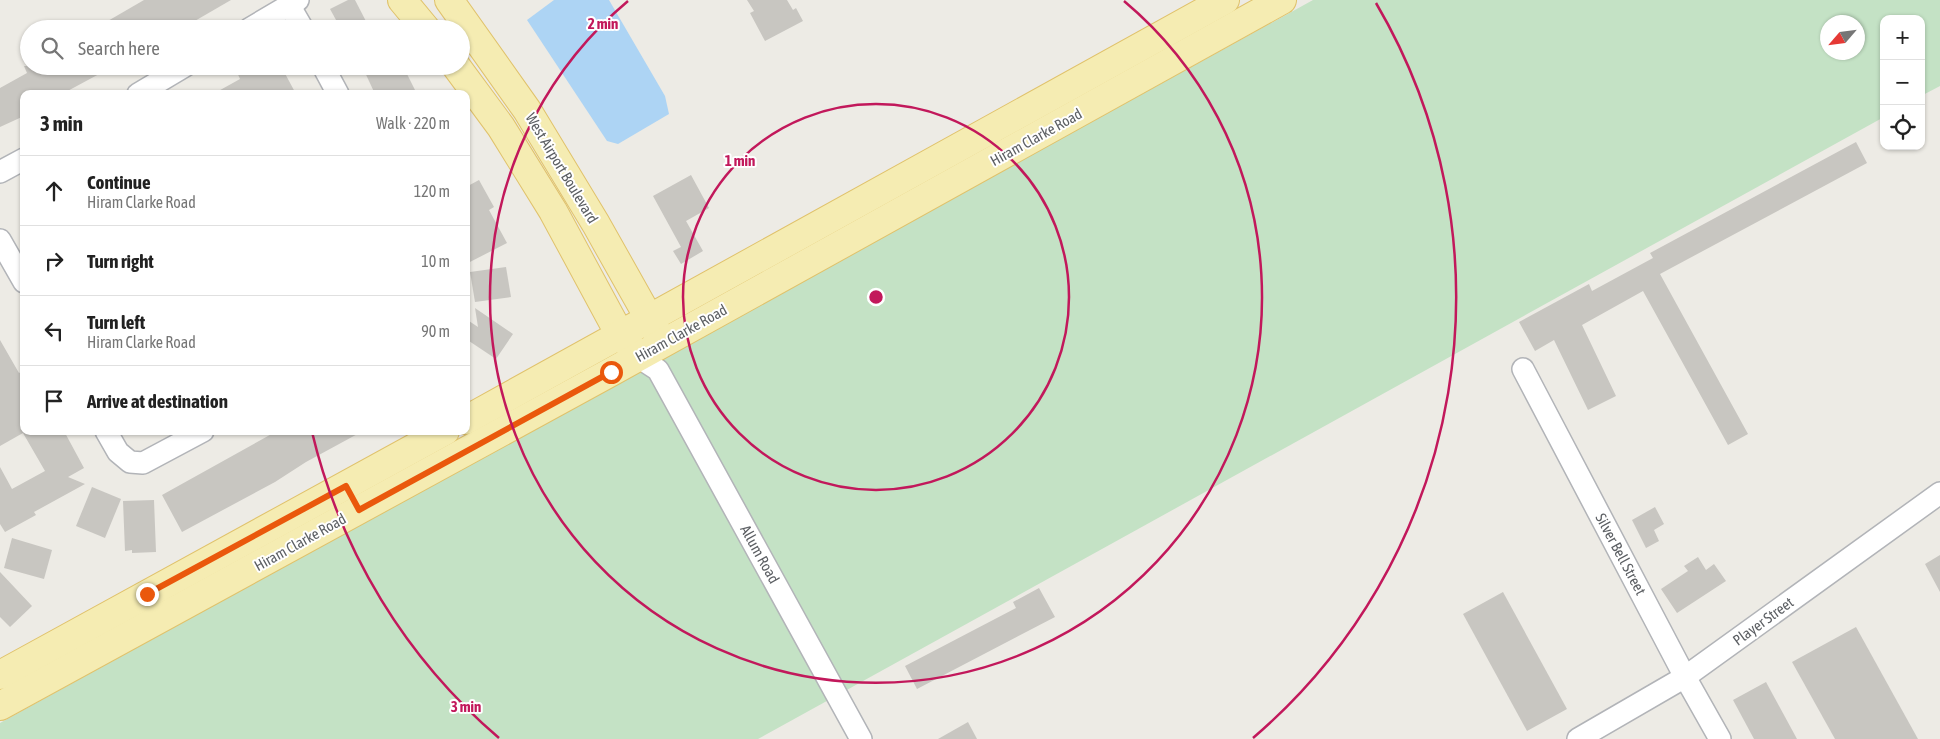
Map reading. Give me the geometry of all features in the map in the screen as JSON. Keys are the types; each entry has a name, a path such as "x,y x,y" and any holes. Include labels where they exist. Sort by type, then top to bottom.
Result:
{"main road":[{"path":"402,0 419,20"},
{"name":"West Airport Boulevard","path":"449,0 463,20"},
{"name":"Hiram Clarke Road","path":"470,418 1224,0"},
{"name":"Hiram Clarke Road","path":"0,706 359,510 648,363 663,343 1068,118 1245,9 1282,0"},
{"name":"West Airport Boulevard","path":"470,30 527,110 596,224 663,343"},
{"name":"West Airport Boulevard","path":"463,75 501,127 552,211 622,335 648,363"},
{"path":"1054,94 1068,118"},
{"path":"876,193 890,217"},
{"name":"Hiram Clarke Road","path":"0,675 439,435"},
{"path":"346,486 359,510"},
{"path":"147,594 160,619"}],"street":[{"path":"264,20 294,2 299,20"},
{"path":"145,90 170,75"},
{"path":"328,75 336,90"},
{"path":"0,172 20,161"},
{"path":"0,240 20,275"},
{"name":"Allum Road","path":"648,363 861,739"},
{"name":"Silver Bell Street","path":"1523,368 1685,677 1720,739"},
{"path":"108,435 118,452 130,462 143,463 195,435"},
{"name":"Player Street","path":"1578,739 1685,677 1940,493"}],"green space":[{"path":"1313,0 1940,0 1940,86 1925,94 1925,15 1880,15 1880,119 758,739 0,739 0,723"}],"water":[{"path":"554,0 609,0 665,96 669,114 618,144 607,141 527,20"}],"building":[{"path":"144,0 231,0 197,20 110,20"},
{"path":"348,0 355,0 365,20 336,20 330,9"},
{"path":"747,0 787,0 793,10 796,8 803,21 765,41 750,13 754,11"},
{"path":"23,75 97,75 69,90 20,90 20,118 0,127 0,88"},
{"path":"238,75 286,75 294,90 220,90 240,79"},
{"path":"366,75 408,75 415,90 373,90"},
{"path":"1856,142 1867,163 1660,274 1748,434 1728,445 1643,291 1582,325 1616,396 1588,410 1554,340 1535,351 1519,322 1589,284 1592,291 1653,258 1650,253"},
{"path":"691,175 709,208 686,221 703,251 681,264 673,251 681,247 653,196"},
{"path":"479,180 494,207 489,210 507,243 470,262 470,185"},
{"path":"506,267 511,297 475,302 470,272"},
{"path":"475,308 513,334 496,359 470,342 470,322 478,327"},
{"path":"0,340 20,372 20,435 0,446"},
{"path":"24,435 66,435 84,468 68,477 85,484 34,512 36,515 5,532 0,524 0,467 12,489 45,471"},
{"path":"270,435 356,435 306,462 275,482 182,532 162,495"},
{"path":"92,487 121,499 105,538 76,526"},
{"path":"154,500 156,552 132,553 132,550 125,551 123,501"},
{"path":"1655,507 1664,524 1654,530 1659,541 1646,548 1632,520"},
{"path":"12,538 52,550 44,579 4,568"},
{"path":"1940,555 1940,592 1925,564"},
{"path":"1698,557 1706,570 1714,564 1726,581 1677,613 1661,589 1688,571 1684,566"},
{"path":"0,572 32,606 10,627 0,617"},
{"path":"1039,588 1055,617 917,689 905,666 1016,608 1013,602"},
{"path":"1503,592 1567,709 1527,731 1463,614"},
{"path":"1856,627 1918,739 1835,739 1792,662"},
{"path":"1766,682 1797,739 1754,739 1733,700"},
{"path":"968,722 977,739 938,739"}],"route":[{"path":"147,594 346,486 359,510 611,372"}]}
